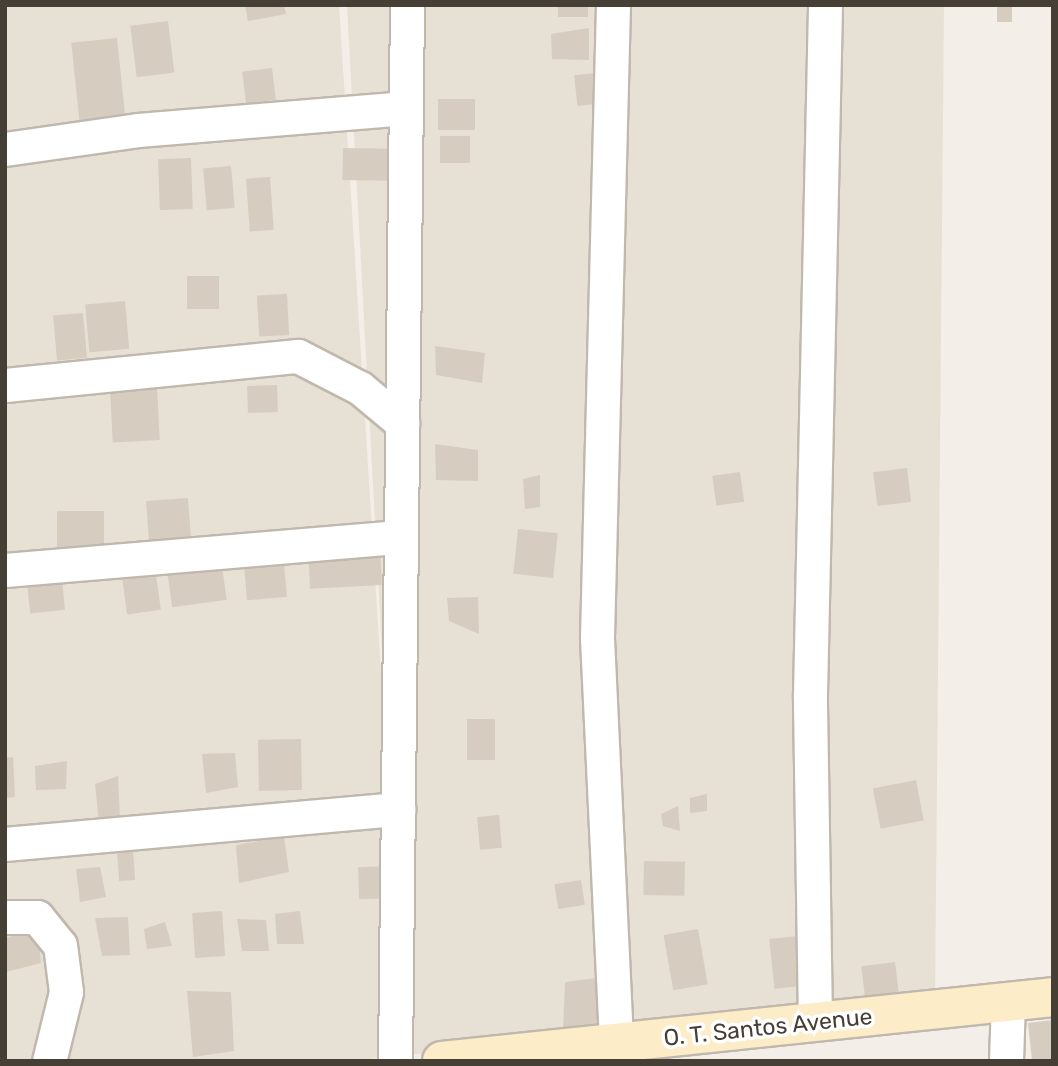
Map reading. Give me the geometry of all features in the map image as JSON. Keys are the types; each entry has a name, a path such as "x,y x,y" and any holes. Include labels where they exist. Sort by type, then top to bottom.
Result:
{"street":[{"path":"394,1061 407,5"},
{"path":"613,5 597,638 616,1043"},
{"path":"815,1022 810,694 825,5"},
{"path":"5,149 138,130 406,108"},
{"path":"5,385 298,356 360,388 402,423"},
{"path":"5,570 401,537"},
{"path":"5,844 398,809"},
{"path":"5,917 37,917 60,945 66,992 49,1061"},
{"name":"O. T. Santos Avenue","path":"442,1061 1053,997"},
{"path":"1006,1061 1008,1000"}],"shaded area":[{"path":"5,5 339,5 397,927 347,5 944,5 935,1001 348,1061 5,1061"}],"building":[{"path":"245,5 284,5 286,14 248,21"},
{"path":"558,5 588,5 588,17 558,17"},
{"path":"997,5 1012,5 1012,22 997,22"},
{"path":"168,21 174,73 137,77 130,26"},
{"path":"589,28 589,60 552,59 551,34"},
{"path":"117,38 125,116 79,120 71,43"},
{"path":"272,68 276,100 246,103 242,72"},
{"path":"605,72 608,103 577,106 574,75"},
{"path":"438,99 475,99 475,130 438,130"},
{"path":"440,136 470,136 470,163 440,163"},
{"path":"343,148 390,149 389,181 342,180"},
{"path":"191,158 193,209 160,210 158,159"},
{"path":"231,166 235,208 207,210 203,168"},
{"path":"270,177 274,230 250,232 246,179"},
{"path":"187,276 219,276 219,309 187,309"},
{"path":"287,294 289,335 259,337 257,296"},
{"path":"125,301 129,349 89,352 85,304"},
{"path":"83,313 87,358 57,360 53,316"},
{"path":"435,346 485,353 482,383 436,375"},
{"path":"277,385 278,412 248,413 247,386"},
{"path":"157,388 160,440 113,442 110,390"},
{"path":"435,444 478,450 478,481 436,480"},
{"path":"907,468 911,502 877,506 873,472"},
{"path":"740,472 744,502 716,506 712,476"},
{"path":"540,475 540,507 525,509 523,479"},
{"path":"188,498 191,539 149,542 146,501"},
{"path":"57,511 104,511 104,552 57,552"},
{"path":"518,529 558,533 553,578 513,574"},
{"path":"380,548 382,585 310,589 308,552"},
{"path":"284,564 287,597 247,600 244,567"},
{"path":"222,566 227,600 172,607 168,574"},
{"path":"156,575 161,610 127,614 122,580"},
{"path":"62,581 65,610 30,613 27,585"},
{"path":"478,597 479,634 449,621 447,598"},
{"path":"467,719 495,719 495,760 467,760"},
{"path":"301,739 302,790 259,791 258,740"},
{"path":"235,753 238,787 206,793 202,754"},
{"path":"13,757 15,797 5,798 5,758"},
{"path":"67,761 66,789 36,790 35,766"},
{"path":"118,776 120,819 99,822 95,784"},
{"path":"916,780 924,820 881,829 873,788"},
{"path":"707,794 707,811 690,813 690,798"},
{"path":"678,806 680,831 663,826 661,814"},
{"path":"499,815 502,848 480,850 477,817"},
{"path":"284,837 289,872 239,883 236,845"},
{"path":"133,850 135,880 119,881 117,851"},
{"path":"644,861 685,862 684,896 643,895"},
{"path":"391,866 392,898 359,899 358,867"},
{"path":"100,867 106,897 80,902 76,869"},
{"path":"581,880 585,905 558,909 554,884"},
{"path":"222,911 225,956 195,958 192,913"},
{"path":"300,911 304,944 277,944 275,914"},
{"path":"128,917 130,955 102,956 95,918"},
{"path":"237,919 266,920 269,951 242,951"},
{"path":"165,922 172,946 147,949 144,929"},
{"path":"38,929 41,963 6,972 5,938"},
{"path":"698,929 708,984 673,990 664,935"},
{"path":"808,935 813,985 774,989 769,939"},
{"path":"895,962 899,997 866,1001 861,966"},
{"path":"604,977 612,1024 563,1030 565,982"},
{"path":"187,991 231,992 234,1051 193,1057"},
{"path":"1053,1020 1053,1061 1032,1061 1028,1023"}]}
